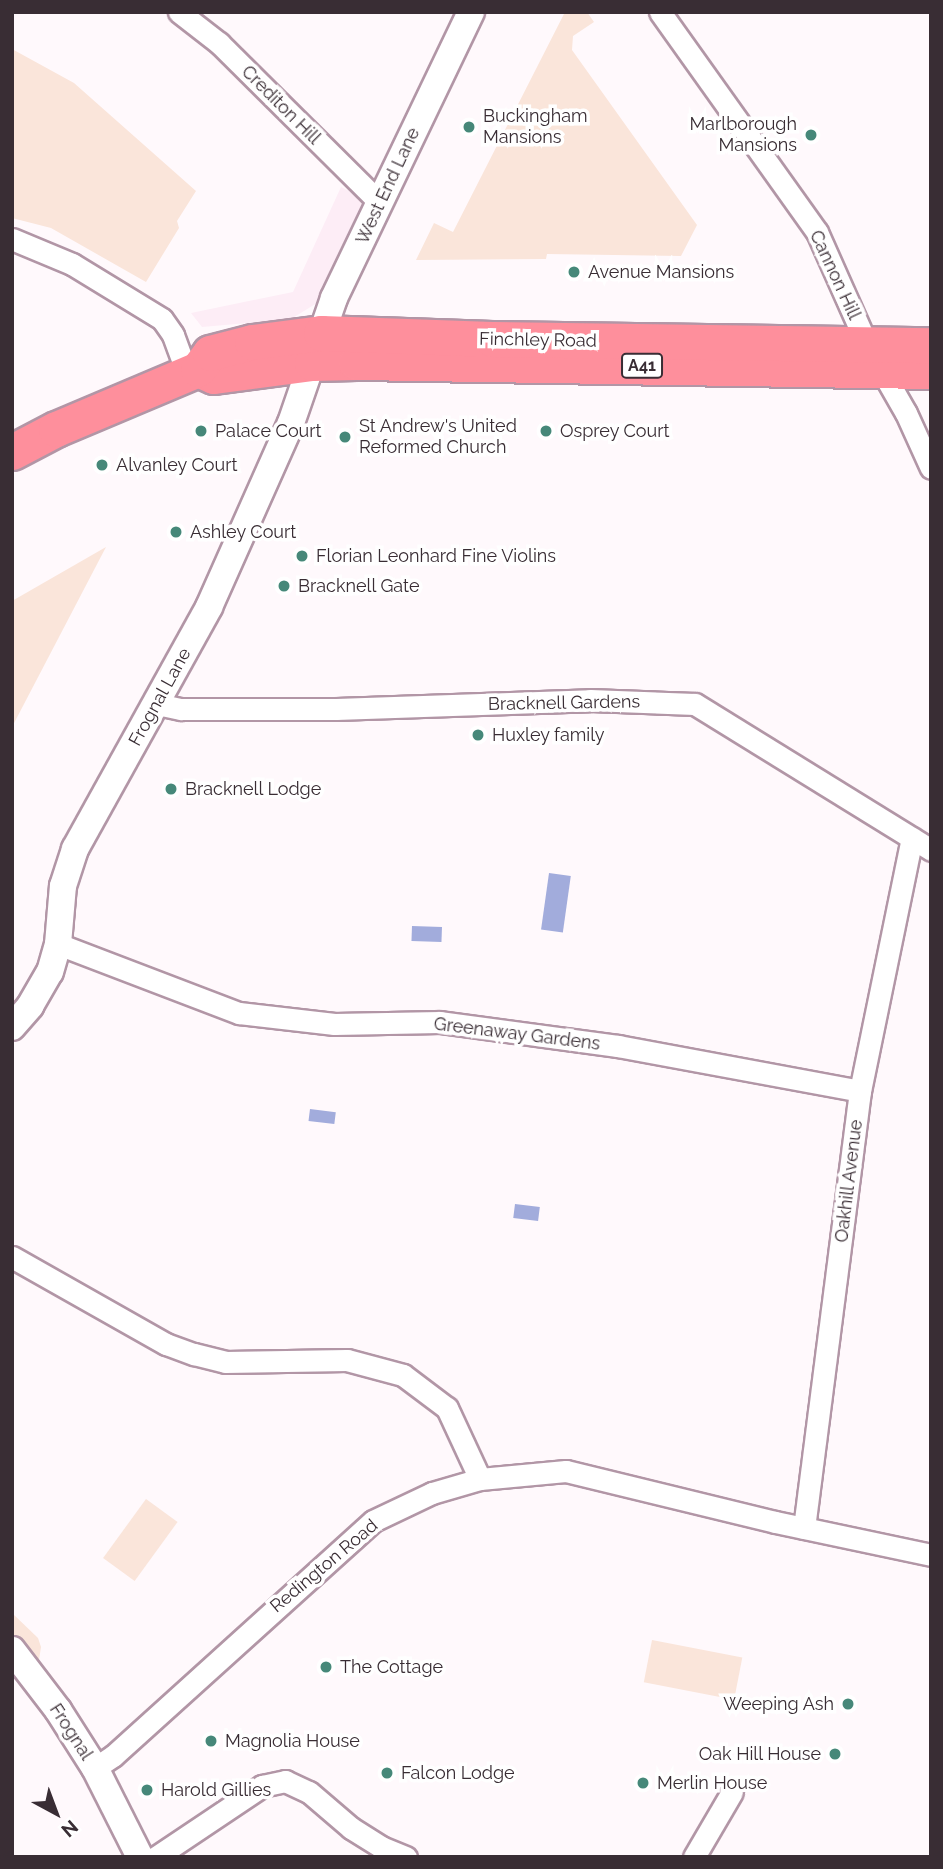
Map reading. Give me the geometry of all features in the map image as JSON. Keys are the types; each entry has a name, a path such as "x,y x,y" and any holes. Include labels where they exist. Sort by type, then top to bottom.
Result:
{"highway":[{"name":"Finchley Road","path":"12,452 192,371 210,353 252,342 316,348 875,358 931,371"},
{"name":"Finchley Road","path":"875,358 931,345"}],"street":[{"name":"Crediton Hill","path":"178,12 219,43 380,203"},
{"name":"West End Lane","path":"316,348 380,203 471,12"},
{"name":"Cannon Hill","path":"660,12 817,232 875,358 931,468"},
{"path":"12,239 72,264 162,319 192,371"},
{"name":"Frognal Lane","path":"12,1027 30,1006 50,972 58,944 63,886 75,849 209,607 291,423 316,348"},
{"name":"Bracknell Gardens","path":"157,704 181,709 336,709 590,700 695,704 931,850"},
{"name":"Oakhill Avenue","path":"804,1528 860,1091 912,838"},
{"name":"Greenaway Gardens","path":"58,944 239,1013 334,1024 440,1022 618,1046 860,1091"},
{"path":"12,1257 166,1344 194,1354 225,1362 347,1360 403,1375 447,1408 480,1479"},
{"name":"Redington Road","path":"95,1768 113,1756 373,1521 432,1493 480,1479 566,1471 804,1528 931,1555"},
{"name":"Frognal","path":"12,1650 58,1710 95,1768 140,1857"},
{"path":"156,1857 262,1786 285,1781 309,1792 352,1828 381,1847 406,1857"},
{"path":"694,1857 732,1792"}],"shaded area":[{"path":"565,12 587,12 594,22 573,36 572,50 697,225 681,256 547,254 546,259 416,260 434,223 453,232"},
{"path":"12,49 74,83 196,191 177,221 179,228 146,282 51,228 12,218"},
{"path":"341,187 369,201 317,303 291,319 202,327 191,313 293,292"},
{"path":"106,547 12,727 12,601"},
{"path":"146,1499 178,1522 135,1581 103,1558"},
{"path":"12,1613 38,1638 41,1647 39,1660 33,1660 12,1636"},
{"path":"652,1640 742,1658 734,1700 644,1682"}],"water":[{"path":"549,873 571,876 563,933 541,929"},
{"path":"412,926 442,927 441,942 411,941"},
{"path":"310,1109 336,1112 334,1124 309,1121"},
{"path":"515,1204 540,1207 538,1221 513,1218"}],"place":[{"name":"Buckingham Mansions","path":"469,127"},
{"name":"Marlborough Mansions","path":"811,135"},
{"name":"Avenue Mansions","path":"574,272"},
{"name":"Palace Court","path":"201,431"},
{"name":"Osprey Court","path":"546,431"},
{"name":"St Andrew's United Reformed Church","path":"345,437"},
{"name":"Alvanley Court","path":"102,465"},
{"name":"Ashley Court","path":"176,532"},
{"name":"Florian Leonhard Fine Violins","path":"302,556"},
{"name":"Bracknell Gate","path":"284,586"},
{"name":"Huxley family","path":"478,735"},
{"name":"Bracknell Lodge","path":"171,789"},
{"name":"The Cottage","path":"326,1667"},
{"name":"Weeping Ash","path":"848,1704"},
{"name":"Magnolia House","path":"211,1741"},
{"name":"Oak Hill House","path":"835,1754"},
{"name":"Falcon Lodge","path":"387,1773"},
{"name":"Merlin House","path":"643,1783"},
{"name":"Harold Gillies","path":"147,1790"}]}
